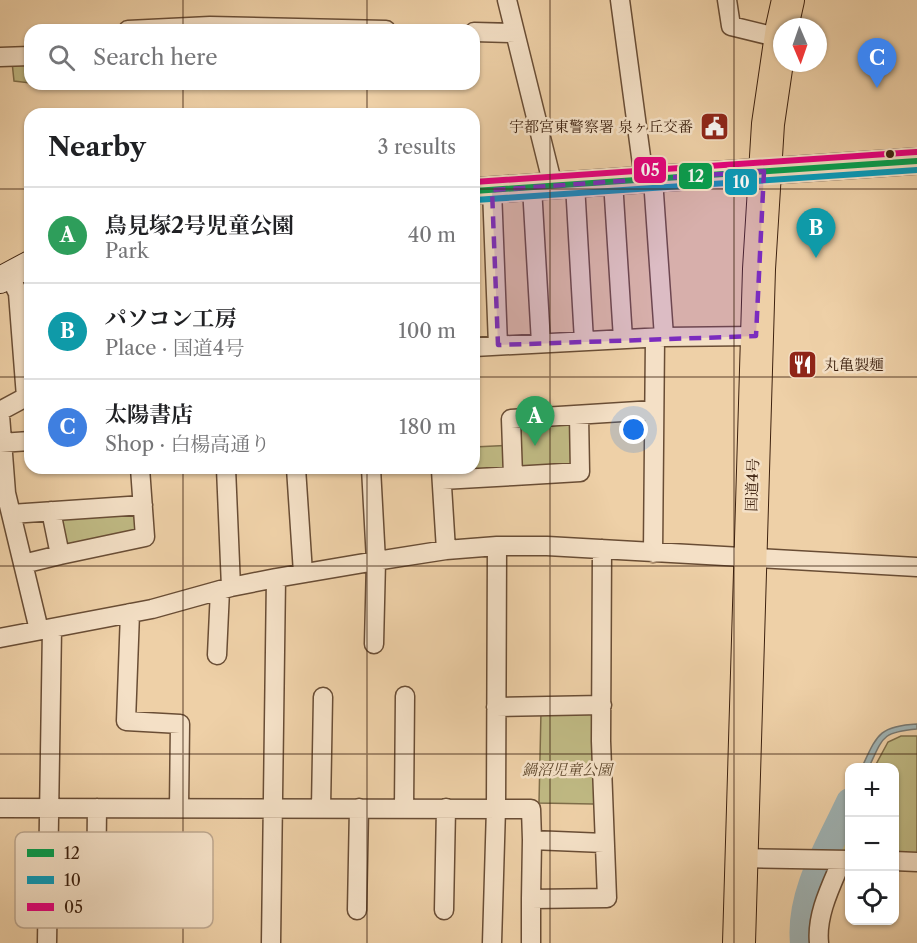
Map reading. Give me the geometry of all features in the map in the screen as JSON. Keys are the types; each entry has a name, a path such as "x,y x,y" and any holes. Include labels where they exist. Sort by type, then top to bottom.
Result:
{"highway":[{"name":"国道4号","path":"784,18 788,0"},
{"name":"国道4号","path":"739,943 756,336 764,171 775,72"}],"street":[{"path":"507,0 554,186 585,341"},
{"path":"620,0 649,179 659,337 654,410 653,553"},
{"path":"727,0 731,26 773,30"},
{"path":"480,32 515,33"},
{"path":"0,57 24,56"},
{"path":"498,345 483,191 917,161"},
{"path":"613,181 623,339"},
{"path":"541,343 554,186"},
{"path":"13,273 24,336"},
{"path":"480,346 659,337 756,336"},
{"path":"24,398 0,413 1,443 6,493 23,564 45,629 49,832"},
{"path":"513,476 511,418 654,410"},
{"path":"446,550 441,474 513,476 580,472 579,415"},
{"path":"1,443 24,441"},
{"path":"23,564 145,537 141,474"},
{"path":"217,655 225,589 226,474"},
{"path":"296,474 303,573"},
{"path":"371,474 376,561 374,644"},
{"path":"11,514 143,505"},
{"path":"51,511 60,555"},
{"path":"0,638 130,613 225,589 303,573 446,550 497,546 602,549 917,567"},
{"path":"492,943 496,808 497,546"},
{"path":"531,899 607,898 602,705 602,549"},
{"path":"271,943 276,578"},
{"path":"130,613 126,721 180,724 179,808"},
{"path":"404,808 405,696"},
{"path":"321,808 323,697"},
{"path":"496,707 602,705"},
{"path":"0,808 531,809 531,943"},
{"path":"97,808 97,832"},
{"path":"357,910 359,808"},
{"path":"444,910 446,808"},
{"path":"531,840 604,843"},
{"path":"741,858 845,860"},
{"path":"899,861 917,862"},
{"path":"819,943 818,932 825,902 845,862"},
{"path":"47,928 47,943"}],"highlighted area":[{"path":"764,171 756,336 498,345 492,190"}],"green space":[{"path":"24,61 24,82 14,81 12,62"},
{"path":"575,419 576,468 480,473 480,447 515,445 514,421"},
{"path":"139,509 141,534 63,551 56,514"},
{"name":"鍋沼児童公園","path":"541,711 593,714 595,803 539,803"},
{"path":"901,736 917,736 917,853 899,853 899,763 877,763 888,742"},
{"path":"845,834 845,851 838,851"}],"shaded area":[{"path":"917,724 917,729 890,734 877,749 871,763 864,763 881,734 904,725"},
{"path":"845,804 845,819 834,844 829,842"},
{"path":"815,880 819,882 810,907 806,943 802,943 806,905"}],"waterway":[{"path":"804,943 806,906 811,888 845,812"}],"transit line":[{"name":"05","path":"480,182 916,152"},
{"name":"12","path":"480,191 917,161"},
{"name":"10","path":"480,200 917,170"}],"place":[{"name":"太陽書店","path":"877,88"},
{"name":"宇都宮東警察署 泉ヶ丘交番","path":"714,126"},
{"name":"パソコン工房","path":"816,258"},
{"name":"丸亀製麺","path":"803,364"},
{"name":"鳥見塚2号児童公園","path":"535,446"}]}
